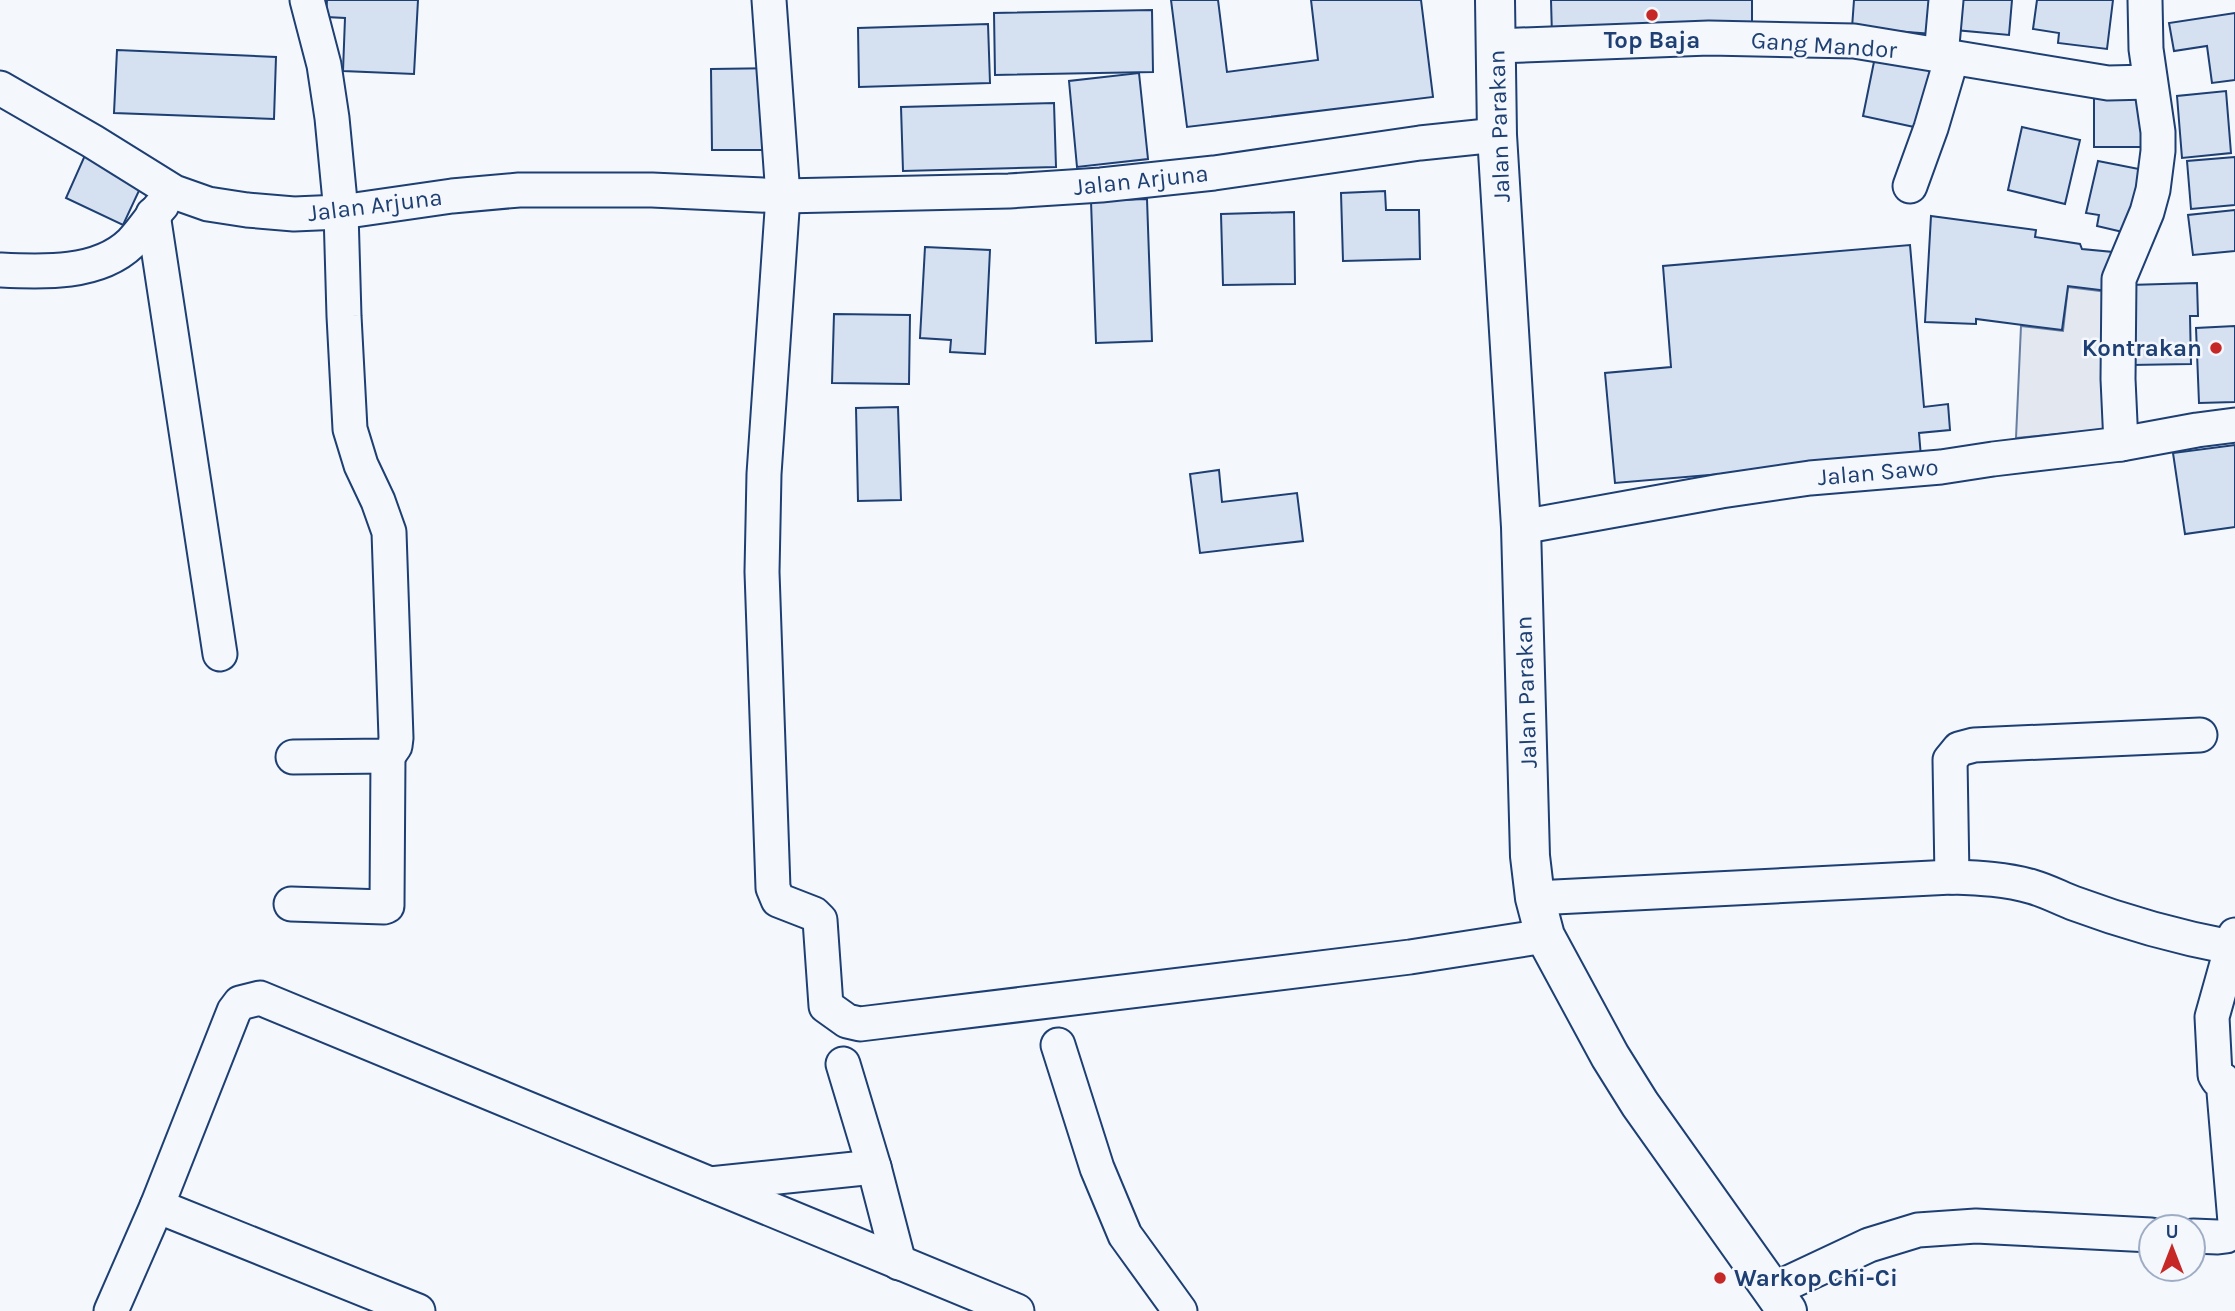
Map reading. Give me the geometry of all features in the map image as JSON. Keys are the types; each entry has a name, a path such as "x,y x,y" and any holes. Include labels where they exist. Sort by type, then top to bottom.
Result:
{"street":[{"path":"291,904 387,906 388,756 395,746 396,738 389,532 378,500 361,465 350,429 341,212 326,78 307,0"},
{"path":"769,0 783,196 764,474 762,572 773,888 778,900 814,914 820,920 826,1006 846,1021 860,1024 1410,957 1545,936"},
{"name":"Jalan Parakan","path":"1495,0 1497,135 1521,527 1530,856 1535,898 1545,936 1610,1056 1640,1104 1780,1301"},
{"path":"1910,186 1931,128 1946,56 1946,0"},
{"path":"2121,444 2118,379 2119,279 2143,225 2156,172 2158,132 2150,82 2144,0"},
{"name":"Gang Mandor","path":"1496,46 1709,38 1854,41 2108,83 2150,82"},
{"name":"Jalan Arjuna","path":"0,88 92,141 164,203 208,204 247,211 294,214 341,212 452,196 519,190 652,190 783,196 1009,191 1101,185 1214,173 1497,135"},
{"path":"0,270 73,268 106,260 130,244 164,203"},
{"path":"164,203 220,654"},
{"name":"Jalan Sawo","path":"1521,527 1797,480 1941,467 2121,444 2235,425"},
{"path":"1952,877 1950,760 1959,749 1974,745 2200,735"},
{"path":"293,757 388,756"},
{"path":"1535,898 1952,877 1997,879 2035,887 2073,903 2182,938 2233,944 2212,1017 2215,1075 2218,1080 2223,1080 2235,1223 2234,1230 2226,1236 2207,1236"},
{"path":"111,1311 157,1206 234,1011 240,1003 260,998 1017,1311"},
{"path":"1058,1045 1097,1168 1125,1235 1180,1311"},
{"path":"844,1064 899,1263"},
{"path":"707,1185 874,1167"},
{"path":"157,1206 418,1311"},
{"path":"1780,1301 1869,1245 1918,1230 1976,1226 2137,1234"}],"shaded area":[{"path":"2068,287 2108,292 2109,429 2016,438 2021,326 2063,331"}],"building":[{"path":"327,0 418,0 414,74 343,71 345,18 326,17"},
{"path":"1171,0 1218,0 1227,72 1318,60 1311,0 1421,0 1433,97 1187,127"},
{"name":"Top Baja","path":"1551,0 1752,0 1752,30 1552,36"},
{"path":"1854,0 1937,0 1934,34 1852,28"},
{"path":"1958,0 2012,0 2009,35 1955,30"},
{"path":"2037,0 2113,0 2107,49 2058,43 2059,33 2033,29"},
{"path":"1152,10 1153,72 995,75 994,13"},
{"path":"2235,13 2235,80 2212,83 2207,46 2174,51 2169,23"},
{"path":"988,24 990,83 859,87 858,28"},
{"path":"117,50 276,57 274,119 114,113"},
{"path":"1876,52 1941,65 1928,130 1863,116"},
{"path":"774,68 775,150 712,150 711,69"},
{"path":"1139,73 1148,159 1077,167 1069,81"},
{"path":"2226,91 2231,153 2182,158 2177,96"},
{"path":"2094,97 2147,97 2147,147 2094,147"},
{"path":"1054,103 1056,167 903,171 901,107"},
{"path":"2022,127 2080,140 2065,204 2008,190"},
{"path":"86,153 144,180 123,225 66,198"},
{"path":"2235,157 2235,205 2191,209 2187,161"},
{"path":"2098,161 2149,171 2127,233 2097,226 2099,215 2086,213"},
{"path":"1385,191 1386,210 1419,210 1420,259 1343,261 1341,193"},
{"path":"1147,199 1152,341 1096,343 1091,201"},
{"path":"2235,210 2235,251 2193,255 2188,215"},
{"path":"1294,212 1295,284 1223,285 1221,214"},
{"path":"1931,216 2036,230 2035,237 2080,244 2082,249 2113,252 2108,291 2068,286 2062,330 1976,319 1976,324 1925,322"},
{"path":"1910,245 1924,407 1948,404 1950,430 1919,433 1921,457 1615,483 1605,373 1671,367 1663,266"},
{"path":"925,247 990,250 985,354 950,352 951,340 920,338"},
{"path":"2197,283 2198,316 2190,316 2191,364 2131,365 2129,285"},
{"path":"834,314 910,315 909,384 832,383"},
{"name":"Kontrakan","path":"2235,326 2235,402 2199,403 2196,328"},
{"path":"898,407 901,500 858,501 856,408"},
{"path":"2235,445 2235,527 2185,534 2173,453"},
{"path":"1219,470 1222,502 1297,493 1303,541 1200,553 1190,474"}],"place":[{"name":"Top Baja","path":"1652,15"},
{"name":"Kontrakan","path":"2216,348"},
{"name":"Warkop Chi-Ci","path":"1720,1278"}]}
